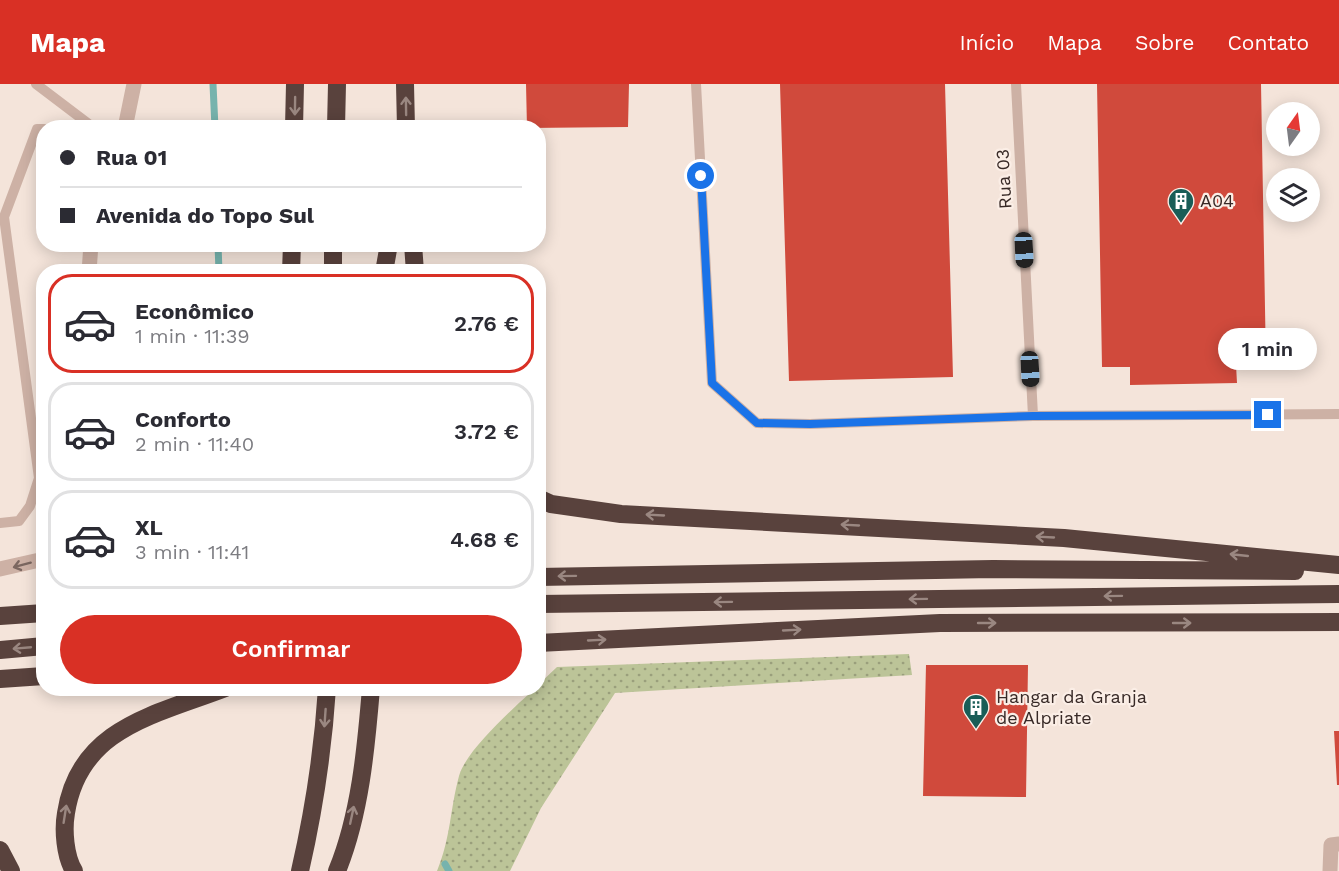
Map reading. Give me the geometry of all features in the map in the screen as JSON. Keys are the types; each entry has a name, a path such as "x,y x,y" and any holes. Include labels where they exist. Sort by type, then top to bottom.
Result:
{"highway":[{"path":"294,120 295,84"},
{"path":"336,120 337,84"},
{"path":"405,84 406,120"},
{"path":"546,502 621,514 1064,538 1339,565"},
{"path":"546,577 993,569 1339,572"},
{"path":"546,604 1339,594"},
{"path":"0,616 36,614"},
{"path":"546,643 940,623 1339,622"},
{"path":"0,650 36,647"},
{"path":"0,679 36,677"},
{"path":"74,871 63,827 69,790 86,759 111,735 206,696"},
{"path":"300,871 312,819 323,748 326,696"},
{"path":"337,871 344,853 366,745 369,696"},
{"path":"0,850 11,871"}],"street":[{"path":"127,120 134,84"},
{"path":"0,569 36,562"},
{"path":"1330,871 1331,844 1339,844"}],"lane":[{"path":"36,84 84,120"},
{"path":"696,84 712,383 757,423 810,424 1033,416 1339,414"},
{"name":"Rua 03","path":"1016,84 1033,416"},
{"path":"36,132 4,217 36,456"},
{"path":"0,523 19,521 30,506 36,487"}],"green space":[{"path":"909,654 912,675 615,693 541,808 510,871 437,871 442,859 456,788 463,766 481,742 527,696 546,696 546,677 557,667"}],"building":[{"path":"526,84 629,84 628,127 546,128 546,120 527,120"},
{"path":"780,84 945,84 953,377 789,381"},
{"name":"A04","path":"1097,84 1261,84 1266,364 1236,365 1237,383 1130,385 1130,367 1102,367"},
{"name":"Hangar da Granja de Alpriate","path":"926,665 1028,665 1026,797 923,796"},
{"path":"1334,731 1339,731 1339,785 1337,785"}],"waterway":[{"path":"213,84 215,120"},
{"path":"218,252 219,264"},
{"path":"445,864 449,871"}],"place":[{"name":"A04","path":"1181,224"},
{"name":"Hangar da Granja de Alpriate","path":"976,730"}],"route":[{"path":"701,176 712,383 757,423 810,424 1033,416 1268,415"}]}
